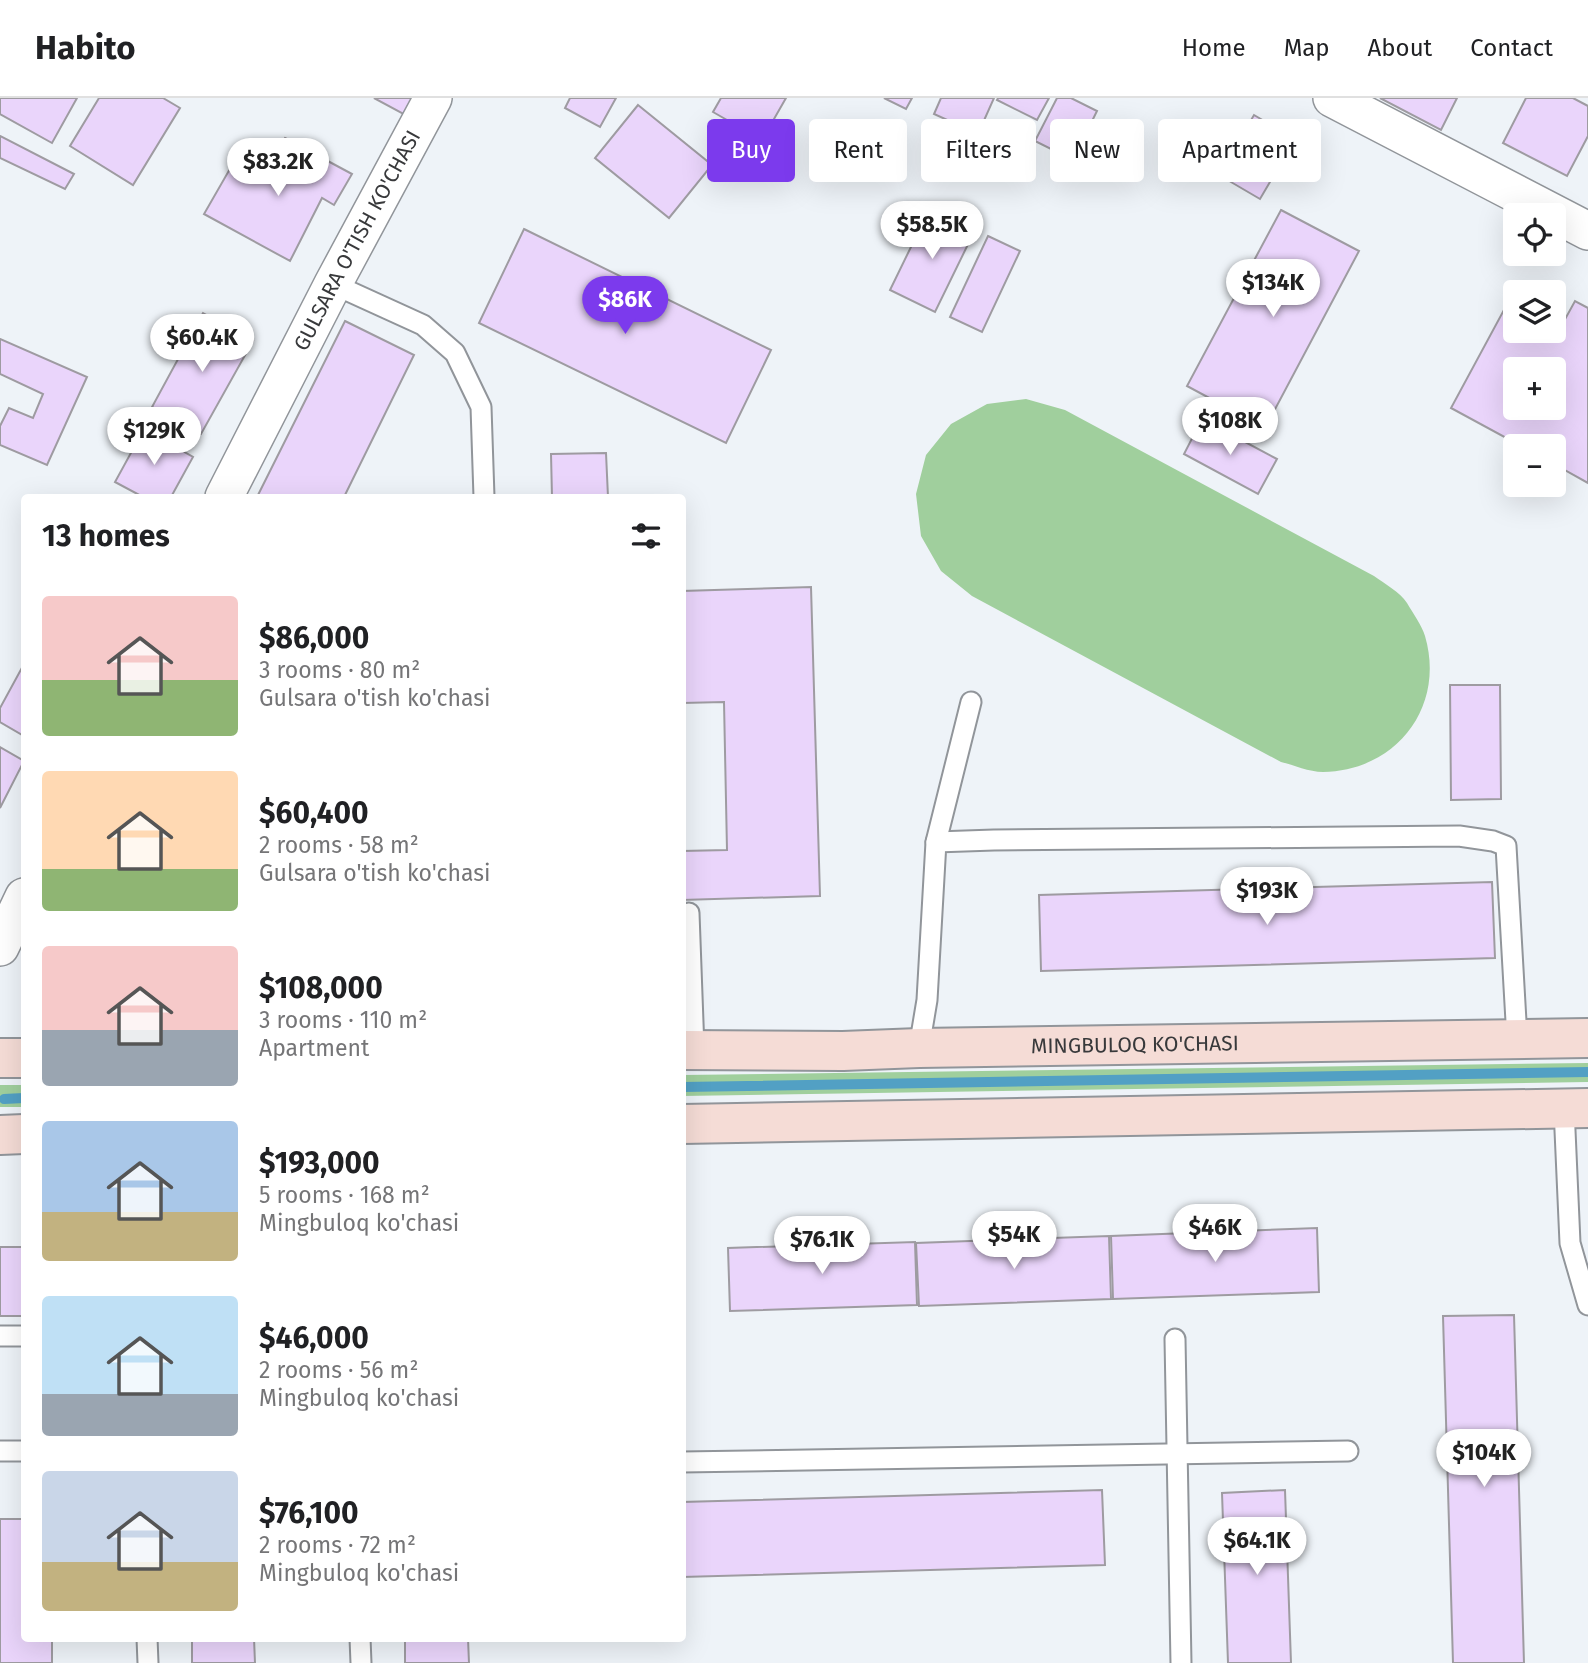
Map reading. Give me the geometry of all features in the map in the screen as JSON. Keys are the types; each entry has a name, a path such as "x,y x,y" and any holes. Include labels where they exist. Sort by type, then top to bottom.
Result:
{"main road":[{"name":"MINGBULOQ KO'CHASI","path":"688,1050 843,1051 1588,1038"},
{"path":"0,1058 21,1058"},
{"path":"686,1124 1576,1108"},
{"path":"0,1135 21,1135"}],"street":[{"name":"GULSARA O'TISH KO'CHASI","path":"226,494 333,284 433,98"},
{"path":"1332,98 1587,227"},
{"path":"0,947 21,903"}],"lane":[{"path":"333,284 423,325 455,353 481,407 485,494"},
{"path":"919,1048 927,1000 936,842 971,702"},
{"path":"936,842 1446,836 1493,841 1506,846 1517,1039"},
{"path":"688,1050 689,913"},
{"path":"1576,1108 1570,1243 1588,1306"},
{"path":"0,1336 21,1336"},
{"path":"1175,1339 1181,1663"},
{"path":"0,1451 21,1451"},
{"path":"686,1462 1348,1451"},
{"path":"147,1642 148,1663"},
{"path":"360,1642 361,1663"}],"green space":[{"path":"1026,399 1065,410 1374,576 1396,592 1407,603 1422,628 1430,662 1428,687 1421,710 1409,731 1392,748 1349,769 1318,772 1281,762 972,596 941,571 921,536 916,494 926,455 951,424 987,404"},
{"path":"1588,1063 1588,1082 686,1096 686,1075"},
{"path":"0,1085 21,1085 21,1107 0,1107"}],"building":[{"path":"0,98 77,98 52,143 0,114"},
{"path":"99,98 163,98 180,108 133,185 70,146"},
{"path":"374,98 419,98 409,117"},
{"path":"570,98 616,98 600,127 565,108"},
{"path":"721,98 786,98 774,119 725,119 713,112"},
{"path":"884,98 912,98 906,109"},
{"path":"941,98 994,98 985,119 945,119 934,114"},
{"path":"998,98 1049,98 1037,120 997,100"},
{"path":"1057,98 1071,98 1097,111 1093,119 1050,119 1050,148 1036,139"},
{"path":"1380,98 1457,98 1441,130"},
{"path":"1526,98 1573,98 1588,106 1588,136 1567,176 1503,143"},
{"path":"638,105 707,161 707,171 669,218 595,158"},
{"path":"0,136 74,174 65,189 0,158"},
{"path":"285,138 352,174 334,205 322,198 290,261 204,214 231,167 258,182"},
{"path":"1231,182 1270,182 1260,199"},
{"path":"929,210 974,232 935,312 890,290"},
{"path":"1281,210 1359,251 1265,428 1187,386"},
{"path":"524,229 771,350 726,443 479,323"},
{"path":"988,236 1020,251 982,332 950,317"},
{"path":"1575,301 1588,308 1588,483 1566,471 1566,434 1503,434 1503,436 1451,408 1503,312 1503,343 1566,343 1566,318"},
{"path":"203,313 253,341 201,434 152,407"},
{"path":"345,321 414,355 345,494 258,494"},
{"path":"0,339 87,377 47,465 0,445 0,426 9,408 33,418 43,394 0,374"},
{"path":"1202,419 1277,459 1258,494 1184,454"},
{"path":"144,429 193,457 173,494 137,494 115,482"},
{"path":"606,453 608,494 552,494 551,454"},
{"path":"811,587 820,896 686,900 686,851 727,850 724,702 686,703 686,591"},
{"path":"21,670 21,734 0,722 0,708"},
{"path":"1450,685 1500,685 1501,799 1451,800"},
{"path":"0,747 21,759 21,767 0,808"},
{"path":"1492,882 1495,958 1041,971 1039,895"},
{"path":"1317,1228 1319,1292 1113,1299 1111,1236"},
{"path":"1109,1236 1111,1299 919,1306 916,1243"},
{"path":"915,1242 917,1305 730,1311 728,1248"},
{"path":"0,1247 21,1247 21,1316 0,1316"},
{"path":"1514,1315 1524,1663 1453,1663 1443,1316"},
{"path":"1102,1490 1105,1565 686,1577 686,1502"},
{"path":"1285,1490 1291,1663 1228,1663 1222,1493"},
{"path":"0,1519 21,1519 21,1642 52,1642 52,1663 0,1663"},
{"path":"192,1642 254,1642 255,1663 192,1663"},
{"path":"405,1642 468,1642 469,1663 405,1663"}],"waterway":[{"path":"686,1087 1588,1072"},
{"path":"4,1099 21,1098"}]}
